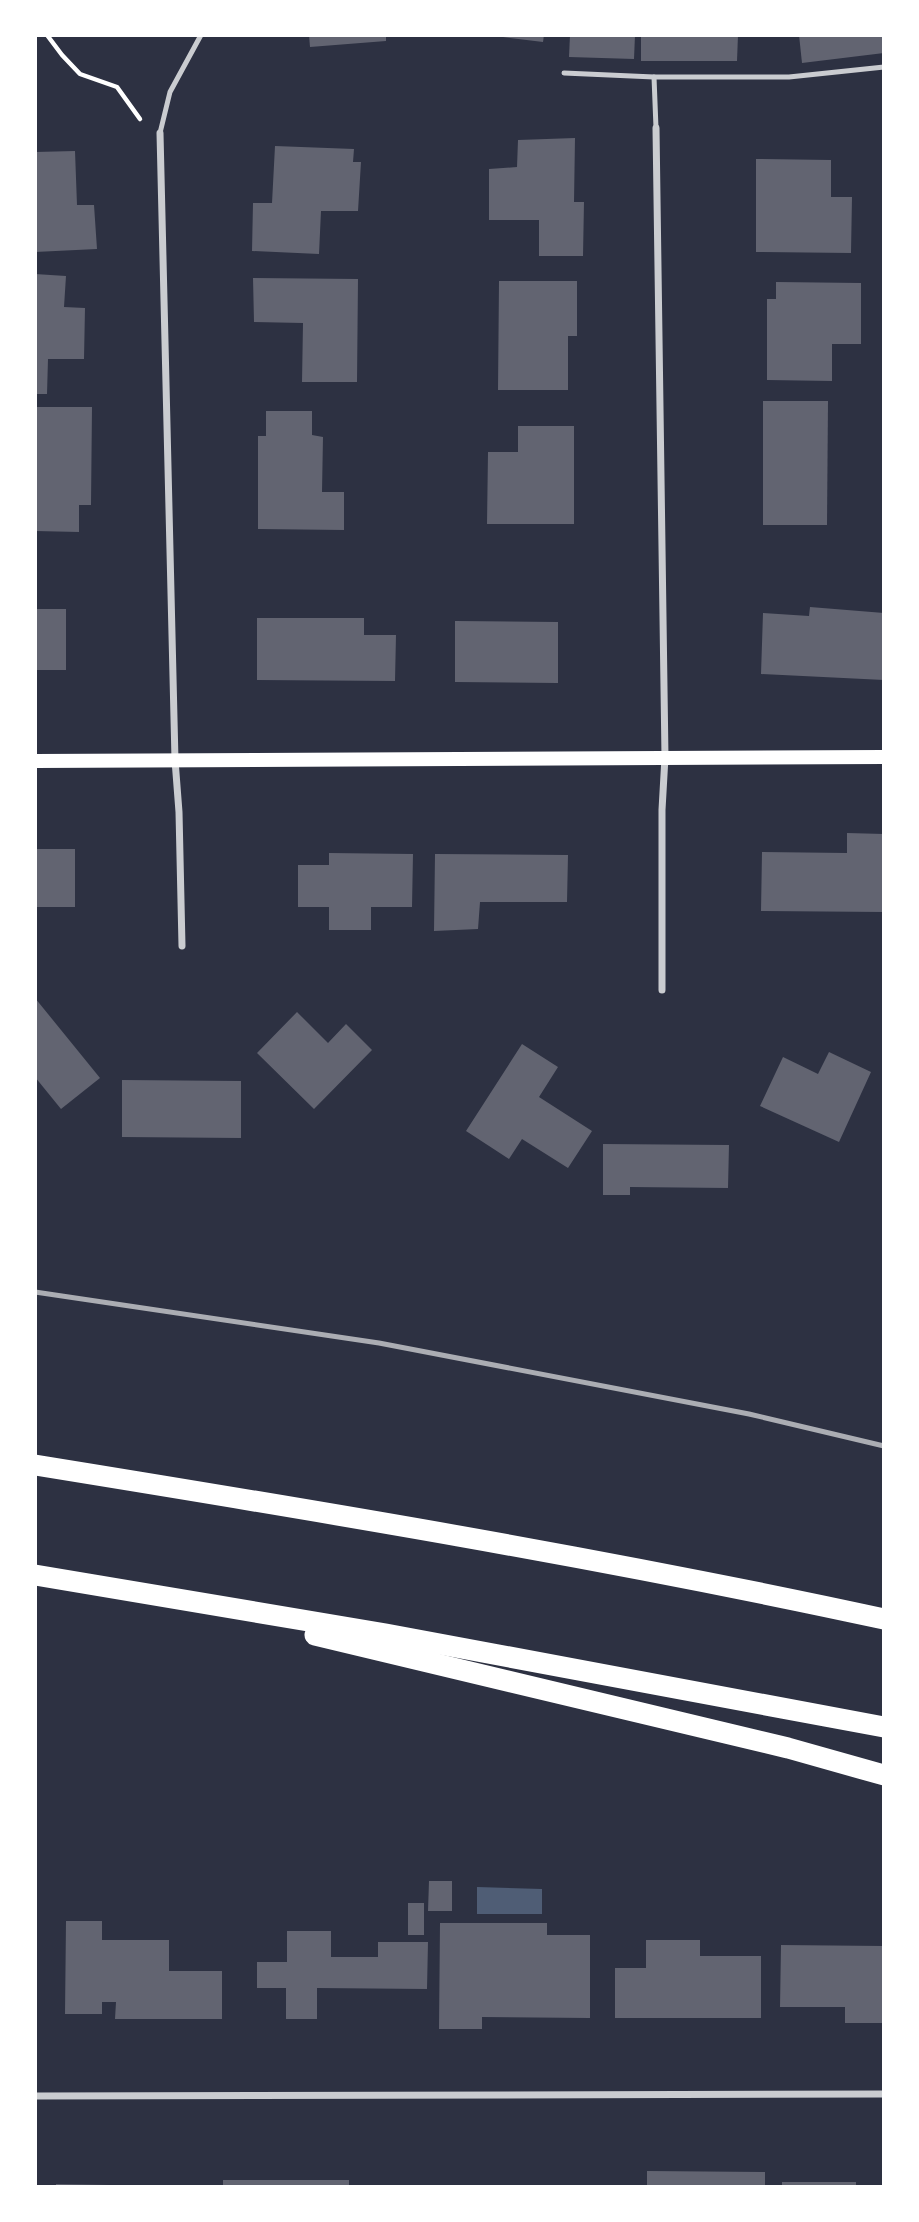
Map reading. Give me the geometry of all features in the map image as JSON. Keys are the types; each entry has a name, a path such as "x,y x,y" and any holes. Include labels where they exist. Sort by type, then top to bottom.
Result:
{"highway":[{"path":"35,1465 405,1527 681,1577 884,1619"},
{"path":"35,1575 399,1636 884,1727"},
{"path":"119,1588 788,1748 884,1775"}],"main road":[{"path":"35,761 884,757"}],"street":[{"path":"656,128 665,757 662,810 662,990"},
{"path":"160,133 182,946"},
{"path":"35,2096 884,2094"}],"lane":[{"path":"160,133 170,92 201,35"},
{"path":"564,73 654,77 789,77 884,67"},
{"path":"654,77 656,128"}],"path":[{"path":"47,35 80,74 117,87 141,121 160,133"}],"water":[{"path":"477,1887 542,1889 542,1914 477,1914"}],"building":[{"path":"309,35 386,35 386,41 310,47"},
{"path":"503,35 544,35 543,42"},
{"path":"570,35 635,35 634,59 569,57"},
{"path":"641,35 738,35 737,61 641,61"},
{"path":"799,35 884,35 884,53 802,63"},
{"path":"575,138 574,202 584,202 583,256 539,256 539,220 489,220 489,169 517,167 518,140"},
{"path":"275,146 354,149 353,162 361,162 358,211 321,211 319,254 252,251 253,203 272,203"},
{"path":"75,151 77,205 94,205 97,249 35,252 35,152"},
{"path":"756,159 831,160 831,197 852,197 851,253 756,252"},
{"path":"35,274 66,276 64,307 85,308 84,359 48,359 47,394 35,394"},
{"path":"253,278 358,279 357,382 302,382 303,323 254,322"},
{"path":"499,281 577,281 577,336 568,336 568,390 498,390"},
{"path":"776,282 861,283 861,344 832,344 832,381 767,380 767,299 776,299"},
{"path":"763,401 828,401 827,525 763,525"},
{"path":"35,407 92,407 91,505 79,505 79,532 35,531"},
{"path":"266,411 312,411 312,435 323,437 322,492 344,492 344,530 258,529 258,436 266,436"},
{"path":"518,426 574,426 574,524 487,524 488,452 518,452"},
{"path":"810,607 884,613 884,680 761,674 763,613 809,616"},
{"path":"35,609 66,609 66,670 35,670"},
{"path":"257,618 364,618 364,635 396,635 395,681 257,680"},
{"path":"455,621 558,622 558,683 455,682"},
{"path":"847,833 884,834 884,912 761,911 762,852 847,853"},
{"path":"35,849 75,849 75,907 35,907"},
{"path":"329,853 413,854 412,907 371,907 371,930 329,930 329,907 298,907 298,865 329,865"},
{"path":"435,854 568,855 567,902 480,902 478,929 434,931"},
{"path":"35,998 100,1078 61,1109 35,1077"},
{"path":"297,1012 328,1043 346,1024 372,1050 314,1109 257,1053"},
{"path":"522,1044 558,1067 539,1097 592,1131 568,1168 522,1139 509,1159 466,1131"},
{"path":"829,1052 871,1072 839,1142 760,1106 783,1057 818,1074"},
{"path":"122,1080 241,1081 241,1138 122,1137"},
{"path":"603,1144 729,1145 728,1188 630,1187 630,1195 603,1195"},
{"path":"429,1881 452,1881 452,1911 428,1911"},
{"path":"408,1903 424,1903 424,1935 408,1935"},
{"path":"66,1921 102,1921 102,1940 169,1940 169,1971 222,1971 222,2019 115,2019 116,2002 102,2002 102,2014 65,2014"},
{"path":"440,1923 547,1923 547,1935 590,1935 590,2018 482,2017 482,2029 439,2029"},
{"path":"287,1931 331,1931 331,1957 378,1957 378,1942 428,1942 427,1989 317,1988 317,2019 286,2019 286,1988 257,1988 257,1962 287,1962"},
{"path":"646,1940 700,1940 700,1956 761,1956 761,2018 615,2018 615,1968 646,1968"},
{"path":"781,1945 884,1946 884,2023 845,2023 845,2007 780,2007"},
{"path":"647,2171 765,2172 765,2187 647,2187"},
{"path":"223,2180 349,2180 349,2187 223,2187"},
{"path":"782,2182 856,2182 856,2187 782,2187"},
{"path":"56,2184 110,2185 110,2187 56,2187"}],"railway":[{"path":"35,1292 379,1343 749,1414 884,1446"}]}
